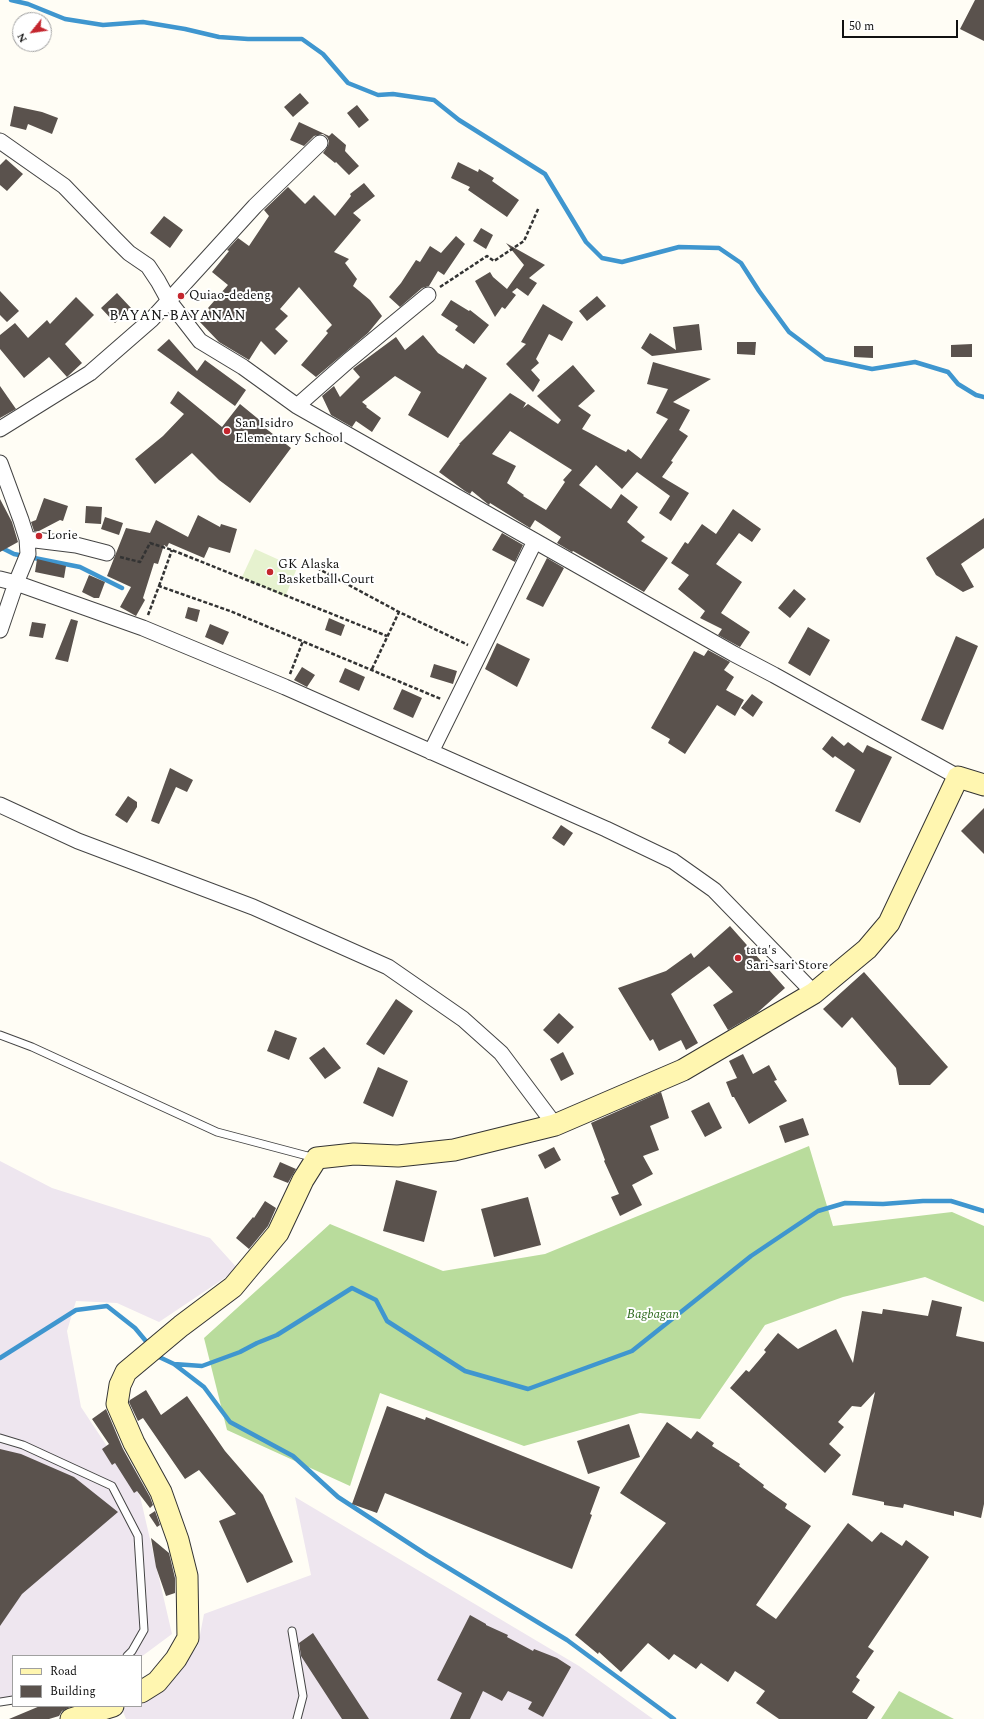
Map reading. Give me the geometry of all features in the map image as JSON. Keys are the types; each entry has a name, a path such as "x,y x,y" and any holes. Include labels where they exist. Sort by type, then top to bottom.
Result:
{"street":[{"path":"0,141 64,186 129,253 148,266 169,302 200,341 243,367 297,406 734,654 958,777 984,785"},
{"path":"0,429 90,372 152,319 255,206 320,143"},
{"path":"297,406 348,361 428,295"},
{"path":"0,463 27,551 0,630"},
{"path":"431,752 535,541"},
{"path":"27,551 76,545 107,553"},
{"path":"0,578 144,628 285,688 606,829 674,862 714,890 814,993"},
{"path":"142,1691 158,1682 176,1659 188,1638 187,1576 178,1540 162,1492 134,1443 117,1404 120,1385 126,1372 181,1326 233,1287 278,1233 303,1180 318,1158 354,1154 398,1156 454,1150 555,1125 683,1070 814,993 867,949 889,923 958,777"},
{"path":"0,805 78,841 253,907 388,967 463,1019 501,1053 555,1125"},
{"path":"70,1719 110,1707"}],"lane":[{"path":"0,1035 39,1050 217,1132 318,1158"},
{"path":"0,1438 23,1445 112,1486 138,1536 144,1630 132,1652 128,1655"},
{"path":"292,1631 304,1696 297,1719"},
{"path":"0,1702 12,1700"}],"path":[{"path":"428,295 487,256 494,261 524,241 540,207"},
{"path":"107,553 140,562 150,543 172,550 387,636"},
{"path":"144,628 172,550"},
{"path":"317,568 399,612 480,651"},
{"path":"159,586 230,611 303,640 455,704"},
{"path":"372,669 399,612"},
{"path":"285,688 303,640"}],"shaded area":[{"path":"0,1161 52,1188 210,1238 238,1269 159,1322 117,1303 76,1301 67,1331 81,1407 140,1496 172,1634 142,1656 142,1655 12,1655 12,1703 0,1705"},
{"path":"295,1497 579,1666 653,1719 126,1719 122,1709 126,1707 142,1707 142,1700 168,1687 198,1645 204,1614 311,1575"}],"green space":[{"name":"GK Alaska Basketball Court","path":"255,549 297,568 285,597 242,577"},
{"name":"Bagbagan","path":"809,1146 833,1226 952,1212 984,1226 984,1302 925,1277 843,1297 765,1325 700,1419 640,1413 524,1446 380,1393 350,1486 227,1430 204,1338 330,1224 443,1271 545,1254"},
{"path":"899,1691 954,1719 881,1719"}],"building":[{"path":"975,0 984,0 984,41 960,29"},
{"path":"300,93 309,103 293,117 284,107"},
{"path":"357,105 369,120 359,128 347,113"},
{"path":"14,106 42,112 58,118 52,134 28,124 26,130 10,126"},
{"path":"299,122 329,136 332,133 346,145 345,151 359,166 349,175 336,162 335,163 323,153 328,146 329,141 323,134 314,136 304,146 290,140"},
{"path":"6,159 23,174 7,191 0,185 0,165"},
{"path":"458,162 478,172 479,169 494,178 492,181 519,200 507,217 468,190 470,187 451,178"},
{"path":"364,183 375,196 353,213 361,220 334,252 349,259 345,263 357,279 353,286 370,300 382,316 368,333 316,377 301,365 328,333 326,331 332,325 299,287 280,309 288,316 275,329 288,341 275,355 261,341 249,360 219,342 199,321 210,310 208,308 228,285 212,272 229,251 227,250 238,238 249,246 269,216 264,210 288,187 305,204 314,195 335,216 351,196 350,194"},
{"path":"164,216 183,230 170,248 150,233"},
{"path":"481,228 493,235 486,249 473,241"},
{"path":"456,236 465,244 444,275 438,271 429,286 422,288 400,307 389,297 401,283 416,260 420,262 430,246 441,253"},
{"path":"506,243 545,265 529,278 537,283 528,296 517,288 512,292 516,295 505,309 502,307 495,317 475,281 490,272 493,277 507,289 524,265"},
{"path":"0,291 19,311 7,322 0,315"},
{"path":"117,293 131,308 115,323 101,308"},
{"path":"597,296 606,306 587,321 579,311"},
{"path":"76,297 94,315 65,344 82,363 67,377 49,357 24,378 0,349 0,335 15,323 28,338 47,320 50,324"},
{"path":"451,300 469,311 470,310 489,325 474,344 455,330 458,326 441,315"},
{"path":"543,304 573,322 562,341 549,334 536,359 539,363 531,370 540,380 533,392 506,364 526,344 521,342"},
{"path":"699,324 702,350 652,356 641,348 650,333 676,350 673,327"},
{"path":"423,335 438,353 463,369 466,364 487,378 448,438 408,415 421,392 395,376 362,402 367,406 366,407 381,418 372,432 356,421 352,427 331,415 322,396 334,386 340,397 360,377 353,369 354,368 396,337 405,350"},
{"path":"169,339 197,371 205,360 246,390 235,406 157,350"},
{"path":"737,342 756,342 755,355 737,354"},
{"path":"972,344 972,357 951,357 951,345"},
{"path":"854,346 873,346 873,358 854,357"},
{"path":"653,362 711,379 673,402 690,410 679,430 688,436 671,461 673,462 662,477 689,493 671,521 659,513 670,496 637,472 622,489 596,465 579,485 611,509 621,494 638,507 627,522 645,537 641,541 668,558 644,592 557,543 561,537 535,520 530,528 490,503 489,505 472,491 470,494 465,491 439,472 459,444 510,393 526,403 523,408 528,404 558,424 561,420 537,396 573,365 595,391 578,406 591,415 582,429 626,452 628,449 641,459 668,419 656,413 668,389 647,384","holes":["510,431 572,470 563,480 565,482 546,510 523,496 524,495 507,483 516,466 492,454"]},
{"path":"0,386 16,409 0,418"},
{"path":"178,391 222,427 240,404 262,422 260,424 291,448 250,503 219,480 192,453 155,484 135,459 163,436 184,414 170,403"},
{"path":"44,498 68,506 63,521 60,520 39,531 34,531 31,522 36,520"},
{"path":"0,499 12,522 18,542 0,552"},
{"path":"86,506 102,507 101,524 85,523"},
{"path":"733,509 761,529 752,542 739,533 716,564 742,582 721,613 750,632 740,647 718,635 722,629 700,618 705,611 678,589 689,575 671,563 685,542 688,544 702,524 716,534"},
{"path":"198,515 220,527 221,524 237,529 230,553 209,547 204,558 169,543 167,547 164,545 158,564 154,563 143,598 145,600 136,616 120,607 131,587 107,576 126,528 150,533 156,520 188,537"},
{"path":"105,517 123,523 119,535 101,529"},
{"path":"984,518 984,548 961,564 974,587 963,592 936,575 926,558"},
{"path":"502,533 523,545 515,562 492,550"},
{"path":"547,558 564,568 543,607 526,599"},
{"path":"37,559 66,566 64,578 35,572"},
{"path":"89,575 105,582 99,598 94,598 82,592"},
{"path":"794,589 806,599 790,618 778,608"},
{"path":"188,607 200,610 197,622 185,618"},
{"path":"329,618 345,625 341,636 325,630"},
{"path":"71,619 78,621 68,662 55,659"},
{"path":"32,622 46,624 43,638 29,636"},
{"path":"210,624 229,632 223,645 205,637"},
{"path":"808,627 830,640 810,676 788,663"},
{"path":"956,636 978,646 943,730 921,720"},
{"path":"497,643 530,659 517,687 485,669"},
{"path":"708,650 730,662 724,670 734,677 726,690 744,700 735,716 717,705 685,754 668,743 670,739 651,728 694,651 704,656"},
{"path":"434,664 457,671 453,684 430,677"},
{"path":"302,667 315,675 307,687 294,680"},
{"path":"345,668 365,677 359,691 339,682"},
{"path":"402,689 422,698 413,718 393,709"},
{"path":"752,694 763,702 753,717 741,708"},
{"path":"832,736 844,746 848,742 863,753 867,745 892,757 860,823 835,811 855,770 835,756 833,758 822,749"},
{"path":"170,768 193,780 187,792 176,787 159,824 151,821"},
{"path":"128,796 137,802 137,807 127,823 115,815"},
{"path":"984,808 984,854 961,831"},
{"path":"561,825 573,833 564,846 552,838"},
{"path":"730,926 785,988 757,1013 728,1030 713,1005 733,992 709,966 671,994 698,1043 686,1050 681,1040 659,1051 653,1039 650,1041 618,988 666,971 691,953 694,958"},
{"path":"864,972 948,1067 930,1085 899,1085 896,1068 852,1017 842,1028 823,1009"},
{"path":"396,999 413,1011 384,1055 366,1044"},
{"path":"559,1013 574,1027 558,1044 543,1030"},
{"path":"275,1030 297,1038 289,1060 267,1051"},
{"path":"324,1047 341,1068 325,1079 309,1058"},
{"path":"563,1052 574,1074 561,1081 550,1059"},
{"path":"743,1054 753,1074 769,1065 777,1080 774,1081 787,1101 749,1124 734,1097 732,1097 726,1082 737,1078 729,1061"},
{"path":"378,1067 408,1081 393,1117 363,1103"},
{"path":"661,1092 669,1118 650,1126 659,1150 643,1156 653,1174 632,1185 642,1205 620,1216 611,1197 619,1194 604,1161 605,1160 591,1123"},
{"path":"709,1102 722,1128 705,1137 691,1111"},
{"path":"803,1118 809,1135 785,1143 779,1126"},
{"path":"554,1147 561,1160 545,1169 538,1155"},
{"path":"280,1162 296,1169 288,1183 273,1177"},
{"path":"396,1180 437,1191 424,1242 383,1231"},
{"path":"528,1197 541,1245 494,1257 481,1209"},
{"path":"265,1201 276,1208 268,1226 249,1249 236,1238 253,1217 254,1218"},
{"path":"932,1300 962,1307 956,1336 984,1342 984,1504 981,1518 954,1511 954,1516 904,1504 903,1508 884,1505 884,1502 852,1495 875,1392 861,1407 852,1406 838,1422 844,1427 829,1444 841,1455 825,1473 730,1388 746,1370 749,1372 766,1352 764,1350 778,1333 798,1349 836,1329 853,1363 862,1311 882,1314 883,1309 928,1316"},
{"path":"146,1390 161,1415 187,1396 225,1451 263,1495 293,1562 247,1583 219,1521 236,1514 199,1470 185,1479 143,1418 138,1421 129,1402"},
{"path":"387,1406 425,1420 426,1417 600,1487 590,1514 592,1515 572,1569 385,1493 377,1513 352,1504"},
{"path":"106,1409 123,1449 150,1497 153,1505 150,1508 137,1491 134,1493 115,1463 112,1465 102,1449 109,1444 92,1419"},
{"path":"667,1422 691,1439 697,1431 714,1443 712,1446 740,1464 739,1466 764,1485 763,1487 787,1504 785,1508 811,1526 756,1605 776,1619 848,1523 872,1542 881,1532 902,1546 906,1540 929,1557 868,1647 874,1651 856,1677 860,1680 852,1692 875,1707 867,1719 779,1719 756,1703 765,1691 735,1671 728,1682 701,1663 696,1669 674,1654 669,1660 648,1643 621,1672 599,1652 598,1654 575,1635 666,1523 620,1493"},
{"path":"629,1424 640,1457 588,1474 577,1441"},
{"path":"0,1449 21,1454 74,1477 118,1512 22,1594 0,1626"},
{"path":"155,1511 160,1525 157,1527 149,1515"},
{"path":"151,1538 169,1553 175,1578 175,1593 166,1596 156,1567"},
{"path":"470,1615 486,1625 508,1635 507,1637 533,1651 534,1649 557,1658 571,1667 543,1717 528,1709 532,1702 508,1691 502,1701 483,1691 470,1719 450,1719 462,1693 437,1680"},
{"path":"313,1633 369,1719 342,1719 301,1656 299,1643"},
{"path":"38,1707 70,1707 62,1711 59,1716 49,1719 9,1719"}],"waterway":[{"path":"11,0 28,4 65,19 103,25 143,22 185,29 219,37 248,39 302,39 323,54 348,83 378,95 393,94 434,100 459,120 545,174 586,242 602,258 622,262 679,247 719,248 741,263 759,291 789,332 825,359 872,369 915,362 948,372 958,384 976,395 984,397"},
{"path":"0,547 14,554 80,567 122,588"},
{"path":"174,1364 202,1366 240,1352 277,1335 352,1288 376,1300 387,1321 465,1371 528,1389 632,1351 751,1256 818,1211 845,1203 883,1204 923,1201 951,1201 984,1211"},
{"path":"0,1358 76,1310 107,1306 135,1328 150,1346"},
{"path":"155,1354 174,1364 204,1387 230,1422 293,1456 338,1497 427,1555 567,1640 674,1719"}],"place":[{"name":"Quiao-dedeng","path":"181,296"},
{"name":"San Isidro Elementary School","path":"227,431"},
{"name":"Lorie","path":"39,536"},
{"name":"GK Alaska Basketball Court","path":"270,572"},
{"name":"tata's Sari-sari Store","path":"738,958"}],"district":[{"name":"BAYAN-BAYANAN","path":"178,317"}]}
